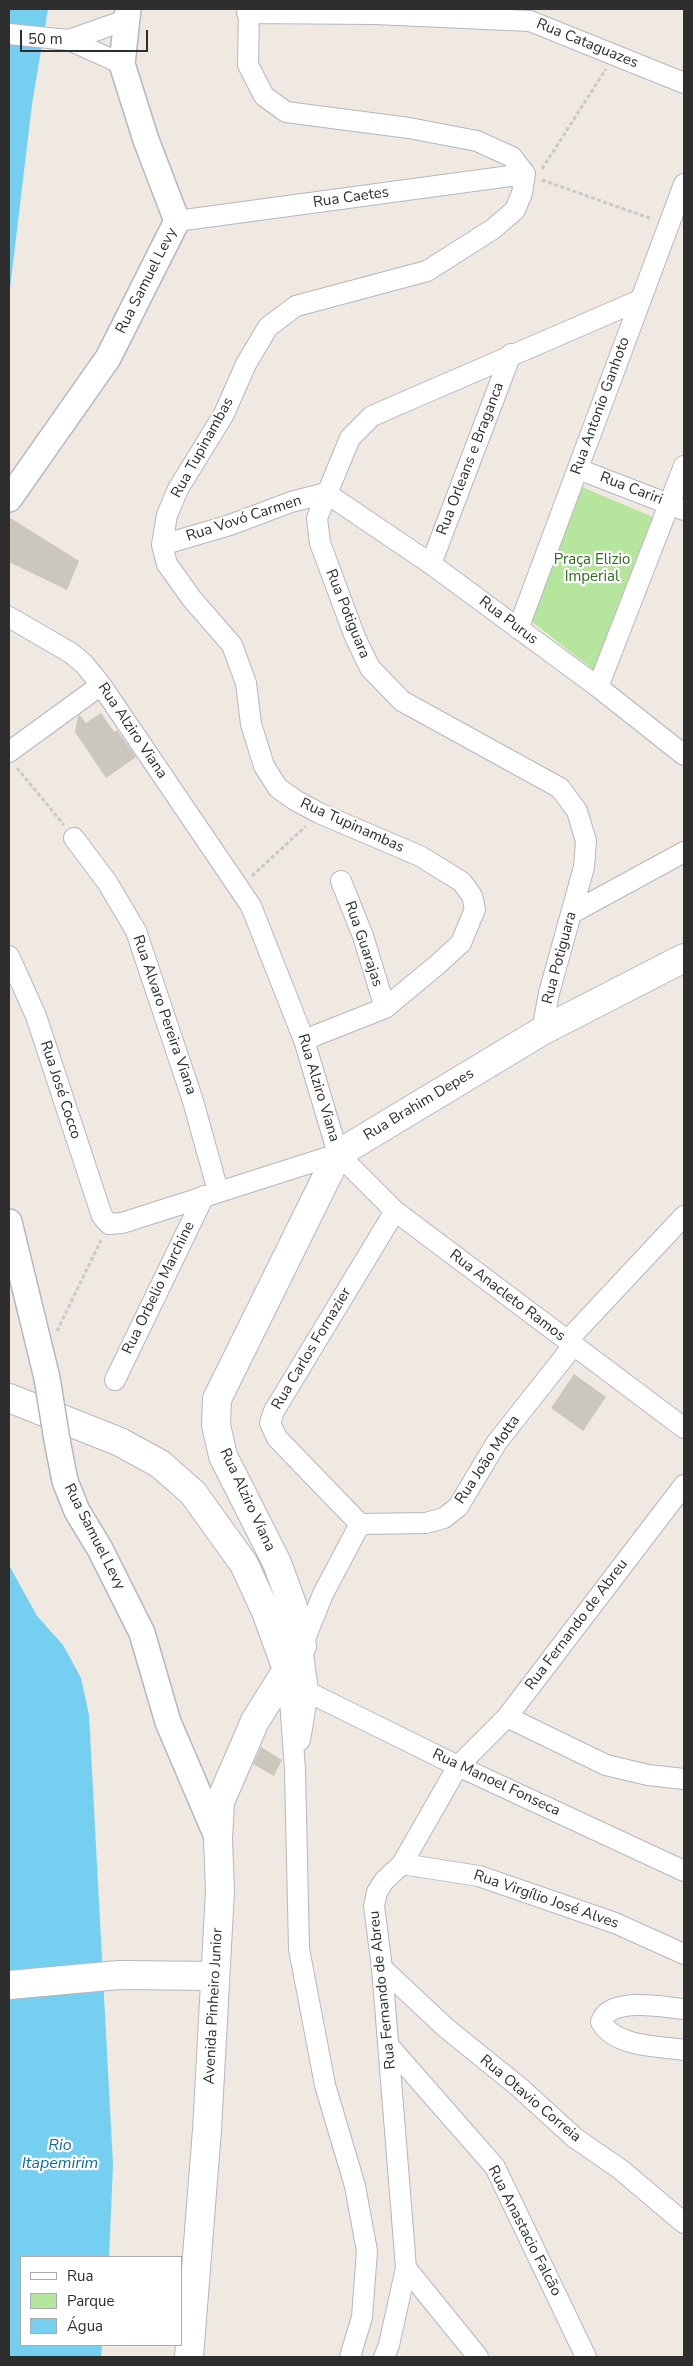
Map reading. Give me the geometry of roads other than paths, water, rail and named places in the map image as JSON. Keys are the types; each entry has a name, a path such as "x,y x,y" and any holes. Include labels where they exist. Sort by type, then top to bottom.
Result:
{"main road":[{"name":"Rua Brahim Depes","path":"338,1154 542,1031 684,958"},
{"name":"Rua Alziro Viana","path":"302,1646 292,1604 277,1563 224,1456 216,1425 217,1399 338,1154"},
{"path":"9,1398 120,1442 160,1464 192,1493 244,1564 266,1612 288,1672"},
{"name":"Avenida Pinheiro Junior","path":"189,2357 207,2130 220,1874 218,1839 220,1802 255,1721 288,1672 302,1646"},
{"path":"9,1985 119,1975 215,1976"}],"street":[{"name":"Rua Cataguazes","path":"248,11 376,11 530,21 684,83"},
{"path":"248,11 248,65 264,96 286,112 409,128 477,141 512,158 531,176"},
{"path":"66,39 127,14"},
{"name":"Rua Samuel Levy","path":"9,499 108,358 176,221 146,140 122,64 127,14"},
{"path":"9,34 66,39 122,64"},
{"name":"Rua Caetes","path":"176,221 531,176"},
{"name":"Rua Tupinambas","path":"304,1040 385,1008 462,943 476,909 472,896 462,882 420,856 319,813 278,788 264,766 251,724 246,682 232,646 192,599 167,564 162,545 167,516 178,489 219,422 246,364 268,327 296,306 427,271 493,229 515,210 531,176"},
{"name":"Rua Antonio Ganhoto","path":"518,629 684,184"},
{"name":"Rua Potiguara","path":"542,1031 549,993 584,867 586,841 576,812 560,788 402,700 370,668 355,636 320,542 317,518 350,438 372,416 511,354 640,300"},
{"name":"Rua Orleans e Braganca","path":"431,564 511,354"},
{"path":"598,687 677,507 684,466"},
{"name":"Rua Cariri","path":"578,469 677,507"},
{"name":"Rua Vovó Carmen","path":"162,545 230,525 291,502 326,493"},
{"name":"Rua Purus","path":"326,493 431,564 684,752"},
{"name":"Rua Alziro Viana","path":"9,617 71,653 84,664 102,685 251,906 304,1040 338,1154"},
{"path":"12,758 102,685"},
{"name":"Rua Alvaro Pereira Viana","path":"74,838 107,882 136,931 193,1101 211,1193"},
{"path":"572,913 684,852"},
{"name":"Rua Guarajas","path":"341,881 363,936 385,1008"},
{"name":"Rua José Cocco","path":"9,956 36,1016 102,1216 109,1224"},
{"name":"Rua Brahim Depes","path":"109,1224 122,1223 338,1154"},
{"name":"Rua Anacleto Ramos","path":"338,1154 395,1211 684,1428"},
{"name":"Rua Orbelio Marchine","path":"115,1380 211,1193"},
{"name":"Rua Carlos Fornazier","path":"360,1524 277,1438 270,1424 274,1411 395,1211"},
{"name":"Rua João Motta","path":"360,1524 426,1523 444,1518 458,1507 497,1442 570,1344 684,1216"},
{"name":"Rua Samuel Levy","path":"9,1222 45,1369 56,1440 65,1481 77,1511 100,1549 142,1632 168,1722 218,1839"},
{"name":"Rua Fernando de Abreu","path":"384,2357 406,2268 389,2046 374,1906 377,1892 384,1881 402,1864 458,1766 507,1716 684,1485"},
{"path":"295,1770 308,1692 302,1646 323,1594 360,1524"},
{"path":"288,1672 295,1770 299,1949 324,2085 355,2186 368,2251 362,2317 350,2357"},
{"name":"Rua Manoel Fonseca","path":"308,1692 458,1766 684,1872"},
{"path":"507,1716 606,1765 648,1775 684,1779"},
{"name":"Rua Virgílio José Alves","path":"402,1864 479,1876 615,1923 684,1954"},
{"name":"Rua Otavio Correia","path":"382,1968 446,2028 519,2087 575,2138 620,2169 684,2223"},
{"path":"684,2009 632,2004 610,2011 603,2016 601,2022 606,2031 630,2042 684,2050"},
{"name":"Rua Anastacio Falcão","path":"389,2046 495,2167 586,2357"},
{"path":"406,2268 478,2357"}],"water":[{"path":"9,9 48,9 32,104 9,297"},
{"name":"Rio Itapemirim","path":"9,1565 37,1616 63,1645 81,1678 89,1715 113,2165 109,2256 20,2256 20,2346 102,2346 101,2357 9,2357"}],"park label":[{"name":"Praça Elizio Imperial","path":"592,568"}]}
